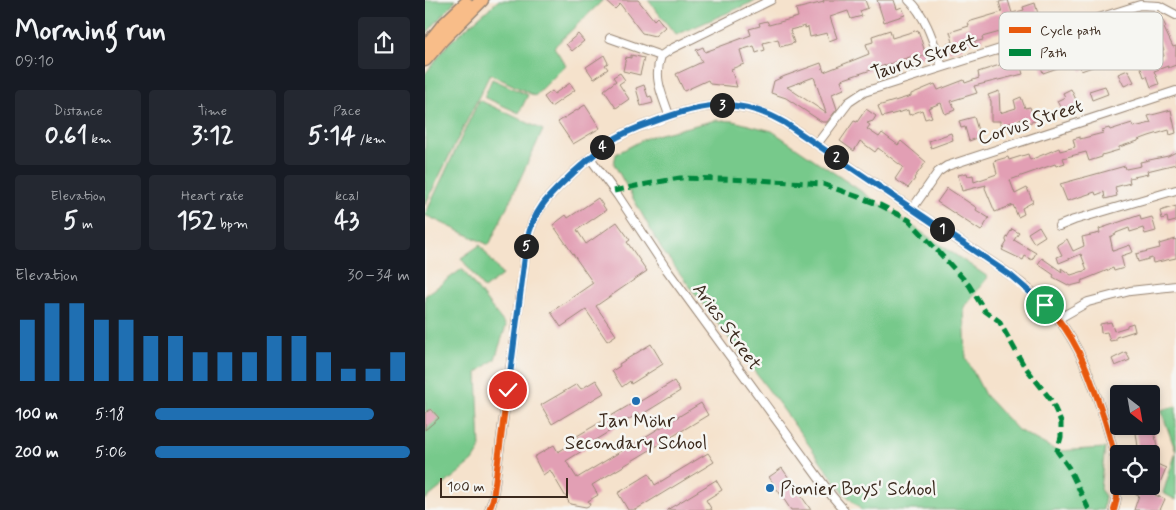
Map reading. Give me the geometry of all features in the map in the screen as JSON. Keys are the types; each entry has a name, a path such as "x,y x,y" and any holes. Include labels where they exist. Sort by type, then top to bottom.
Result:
{"highway":[{"path":"425,46 443,25 469,0"},
{"path":"425,60 447,34 481,0"}],"street":[{"path":"669,115 661,92 657,72 661,56 671,49 771,0"},
{"path":"909,0 920,12 942,67"},
{"name":"Taurus Street","path":"1118,12 1140,5 1159,6 1176,14"},
{"path":"610,38 661,56"},
{"name":"Taurus Street","path":"817,144 844,107 853,98 864,92 999,49"},
{"name":"Corvus Street","path":"912,208 938,172 947,166 1176,92"},
{"path":"489,510 493,498 527,241 531,224 537,211 556,189 614,139 669,115 709,106 736,106 763,111 778,119 912,208 1030,290 1058,318 1082,356 1093,384 1111,439 1119,486 1115,510"},
{"name":"Aries Street","path":"590,158 667,270 827,490 844,510"},
{"path":"1059,226 1176,190"},
{"path":"1058,318 1089,302 1129,291 1176,286"}],"green space":[{"path":"425,0 456,0 425,35"},
{"path":"499,0 603,0 554,47 566,65 535,96 490,74 425,205 425,74 449,43"},
{"path":"648,0 757,0 676,35"},
{"path":"492,79 528,95 519,113 484,97"},
{"path":"479,100 543,130 489,245 425,215"},
{"path":"716,120 733,121 772,131 988,277 964,307 966,358 985,395 1018,430 1057,451 1105,448 1100,489 1105,496 1103,510 861,510 843,492 780,405 662,250 614,164 616,154 648,137"},
{"path":"480,245 502,275 484,289 461,258"},
{"path":"462,269 506,326 495,359 477,373 480,450 473,461 425,500 425,296"},
{"path":"1176,406 1176,452 1161,410"},
{"path":"1176,452 1176,500 1163,493"}],"building":[{"path":"605,0 638,0 654,20 657,17 665,27 655,36 642,33 620,4 615,9"},
{"path":"823,0 865,0 868,8 860,11 862,16 851,19 848,11 830,17 837,38 829,41 827,33 810,37 808,27 805,28 805,26 790,30 794,43 780,47 778,39 763,43 765,50 756,53 754,46 740,50 744,64 731,69 737,87 710,84 708,80 684,91 676,74 702,62 696,50 703,47 705,52 751,35 749,29 760,26 759,23 767,21 769,25 798,17 796,9 824,2"},
{"path":"877,0 894,0 897,9 902,7 905,15 884,22"},
{"path":"1008,0 1012,12 1002,12 999,2"},
{"path":"1035,3 1038,12 1016,12 1024,10 1023,7"},
{"path":"999,13 999,32 982,37 983,40 962,45 963,48 949,52 947,44 953,42 950,32 969,26 968,22"},
{"path":"1163,21 1166,27 1164,28 1173,47 1176,46 1176,65 1163,68"},
{"path":"890,30 892,38 918,30 926,55 917,58 916,55 841,80 844,89 832,94 837,109 827,122 822,122 786,98 771,93 774,81 785,76 821,63 824,72 869,54 866,44 873,42 872,36","holes":["814,77 826,113 787,87"]},
{"path":"578,34 584,41 572,51 566,44"},
{"path":"604,55 608,63 605,65 608,69 594,79 586,67"},
{"path":"631,55 644,58 640,75 623,71 626,57 631,58"},
{"path":"999,65 999,70 1022,70 1023,74 974,86 977,93 951,101 955,110 945,114 941,103 928,108 932,117 925,119 922,110 909,115 908,110 882,117 878,106 911,96 911,94 935,84 938,90 964,80 965,83 979,78 978,72"},
{"path":"1128,70 1134,82 1124,86 1118,74"},
{"path":"1142,70 1157,70 1154,71 1159,84 1151,87 1147,76 1144,77"},
{"path":"620,73 625,80 619,84 629,99 616,108 604,90 616,81 613,77"},
{"path":"570,83 575,90 551,107 544,97 552,91 554,94"},
{"path":"644,85 648,97 651,96 653,103 641,106 636,88"},
{"path":"1105,86 1108,94 1092,100 1089,91"},
{"path":"1071,89 1079,106 1063,113 1057,101 1065,97 1063,93"},
{"path":"999,91 1000,113 1016,108 1014,100 1021,97 1025,108 1030,107 1035,121 1028,123 1026,118 1007,125 1000,125 1000,121 991,121 991,101 988,95"},
{"path":"585,105 600,128 573,144 558,122"},
{"path":"866,109 876,116 873,121 867,123 870,125 867,129 879,137 882,133 898,145 901,141 926,162 908,188 895,179 903,167 878,148 875,152 860,141 854,151 840,141 854,121 857,122"},
{"path":"1171,110 1176,133 1170,135 1169,130 1149,136 1089,161 1086,152 1063,158 1065,163 1056,166 1055,164 1010,180 1015,194 1027,188 1033,202 1022,208 1024,214 1018,217 1013,205 995,212 985,188 986,185 962,191 958,175 967,173 968,176 973,175 974,182 997,174 994,161 1008,157 1009,160 1028,154 1030,160 1059,148 1060,151 1075,147 1073,139 1103,133 1102,130 1109,128 1110,130 1132,123 1134,127 1151,123 1148,116"},
{"path":"974,117 980,137 969,141 965,127 961,128 959,121"},
{"path":"951,133 953,140 931,148 929,141"},
{"path":"1176,152 1176,164 1147,171 1148,174 1129,178 1130,183 1115,187 1117,196 1105,199 1104,192 1096,195 1095,192 1067,201 1060,184 1125,166 1126,169 1141,166 1140,162 1168,156"},
{"path":"947,188 989,218 981,231 937,202"},
{"path":"598,198 606,210 577,230 586,244 617,222 630,240 627,242 647,271 596,306 616,335 607,341 586,310 561,327 551,312 593,283 553,225 566,215 568,218"},
{"path":"1176,206 1176,221 1168,223 1167,217 1162,219 1160,211"},
{"path":"1140,215 1141,220 1152,217 1156,231 1145,234 1143,228 1130,232 1129,228 1110,237 1113,251 1130,245 1133,252 1121,256 1124,268 1114,271 1113,268 1081,281 1082,283 1070,286 1053,277 1054,275 1038,264 1042,258 1062,272 1061,268 1071,275 1087,270 1081,254 1059,263 1057,257 1062,255 1057,245 1067,239 1073,251 1084,246 1082,237 1100,233 1099,229"},
{"path":"1039,226 1045,236 1034,243 1028,233"},
{"path":"1012,229 1019,233 1014,240 1036,253 1032,260 1025,256 1023,260 1002,250"},
{"path":"1176,239 1176,258 1153,263 1152,258 1138,262 1136,254 1160,248 1159,244"},
{"path":"1111,322 1114,331 1133,323 1135,331 1110,341 1107,332 1101,333 1100,324"},
{"path":"651,344 663,364 631,384 630,381 622,387 612,371 620,366 619,364"},
{"path":"1126,352 1130,360 1115,366 1112,359"},
{"path":"596,380 604,393 552,424 541,405 577,384 581,389"},
{"path":"674,381 680,391 641,415 639,413 584,447 585,449 566,461 577,478 701,403 708,415 592,485 598,495 588,501 590,505 586,507 570,504 550,470 543,475 534,457 554,445 558,452 579,439 577,436"},
{"path":"431,409 439,418 425,430 425,413"},
{"path":"1136,435 1155,435 1157,445 1138,445"},
{"path":"708,453 714,462 635,510 628,510 618,493 649,474 655,485"},
{"path":"1160,465 1166,468 1160,483"},
{"path":"782,468 811,510 791,510 769,477"},
{"path":"716,480 722,490 706,500 712,510 667,510"},
{"path":"1139,495 1155,495 1165,499 1160,510 1134,510"}],"marked path":[{"path":"614,191 680,178 823,184 880,205 909,220 969,285 985,311 999,321 1023,364 1051,400 1061,422 1061,437 1057,451 1069,468 1089,510"}],"cycle path":[{"path":"489,510 493,499 527,241 539,211 550,195 573,173 604,146 619,136 688,110 720,106 752,109 785,123 1009,274 1047,306 1074,343 1091,381 1105,421 1116,466 1118,488 1114,510"}],"place":[{"name":"Jan Möhr Secondary School","path":"636,401"},
{"name":"Pionier Boys' School","path":"770,488"}],"route":[{"path":"508,390 527,241 531,224 537,211 556,189 614,139 669,115 696,108 721,105 736,106 763,111 785,123 1010,275 1030,290 1045,305"}]}
